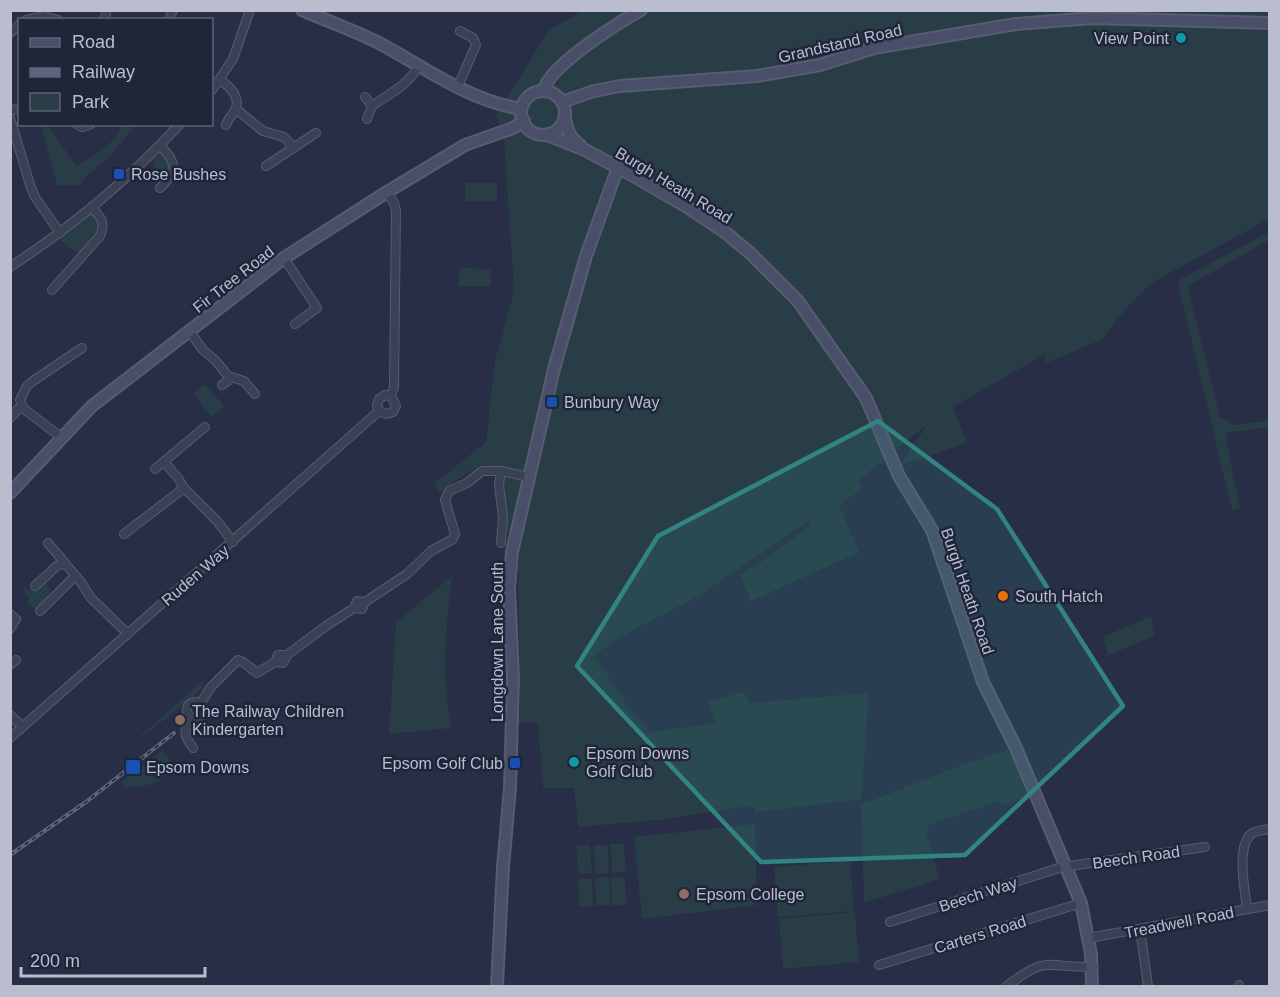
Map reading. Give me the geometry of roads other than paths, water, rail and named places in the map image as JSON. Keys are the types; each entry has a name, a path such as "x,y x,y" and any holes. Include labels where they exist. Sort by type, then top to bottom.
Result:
{"main road":[{"path":"302,10 370,39 456,88 489,102 521,109"},
{"path":"544,90 552,75 581,50 606,30 641,10"},
{"name":"Grandstand Road","path":"562,102 594,91 620,86 757,76 799,69 820,65 874,48 1016,24 1092,18 1269,23"},
{"path":"544,90 552,93 562,102 566,111 565,119 556,131 548,135 532,132 524,121 521,109 533,93 544,90"},
{"name":"Burgh Heath Road","path":"565,119 568,134 585,150"},
{"name":"Fir Tree Road","path":"10,493 92,406 284,258 465,144 518,126 524,121"},
{"name":"Fir Tree Road","path":"504,131 532,132"},
{"name":"Burgh Heath Road","path":"548,135 618,167 708,220 750,253 798,301 866,399 898,476 932,530 983,682 1016,748 1081,903 1089,938 1092,987"},
{"name":"Longdown Lane South","path":"497,987 511,761 513,670 509,588 512,552 554,369 586,256 618,167"}],"street":[{"path":"213,89 233,59 250,10"},
{"path":"35,18 44,16 51,18"},
{"path":"456,88 476,45 473,38 460,31"},
{"path":"367,119 372,106 407,82 418,68"},
{"path":"220,80 235,94 236,109 226,125"},
{"path":"364,98 372,106"},
{"path":"236,109 263,132 284,137 293,147"},
{"path":"10,118 31,188 60,233"},
{"path":"10,267 92,208 160,146 178,126"},
{"path":"266,166 316,133"},
{"path":"160,146 173,165 173,173 160,188"},
{"name":"Ruden Way","path":"387,192 394,202 396,211 394,387 392,396 396,406 393,412 386,414 379,411 377,405 379,399 385,395 392,396"},
{"path":"52,290 100,236 104,225 102,219 92,208"},
{"path":"284,258 317,308 295,324"},
{"path":"190,332 203,350 228,376 244,381 255,394"},
{"path":"10,418 21,406 21,394 27,386 82,348"},
{"path":"222,385 228,381 228,376"},
{"path":"21,406 61,438"},
{"name":"Ruden Way","path":"10,738 379,411"},
{"path":"155,468 206,427"},
{"path":"164,462 184,488 217,521 233,542"},
{"path":"200,704 211,687 238,660 257,673 275,663 283,663 287,655 326,626 354,608 362,609 365,602 407,574 431,551 453,539 454,534 445,500 449,491 467,483 482,471 501,471 529,477"},
{"path":"501,471 499,485 503,518 501,543"},
{"path":"124,534 184,488"},
{"path":"48,543 91,598 128,634"},
{"path":"35,586 58,565 64,564"},
{"path":"40,611 75,576"},
{"path":"10,614 16,619 10,629"},
{"path":"194,718 188,713 188,707 192,702 200,704"},
{"path":"193,748 184,730 194,718 199,717 203,712 200,704"},
{"path":"10,715 23,727"},
{"path":"1247,909 1244,847 1251,835 1257,831 1269,829"},
{"name":"Beech Road","path":"1066,867 1205,847"},
{"name":"Beech Way","path":"890,922 1066,867"},
{"name":"Carters Road","path":"879,965 1081,903"},
{"name":"Treadwell Road","path":"1089,938 1269,905"},
{"path":"1140,929 1148,987"},
{"path":"1007,987 1033,968 1046,964 1078,968 1092,967"}],"railway":[{"path":"10,855 86,802 174,733"}],"place":[{"name":"View Point","path":"1181,38"},
{"name":"Rose Bushes","path":"119,174"},
{"name":"Bunbury Way","path":"552,402"},
{"name":"South Hatch","path":"1003,596"},
{"name":"The Railway Children Kindergarten","path":"180,720"},
{"name":"Epsom Downs Golf Club","path":"574,762"},
{"name":"Epsom Golf Club","path":"515,763"},
{"name":"Epsom Downs","path":"133,767"},
{"name":"Epsom College","path":"684,894"}]}
